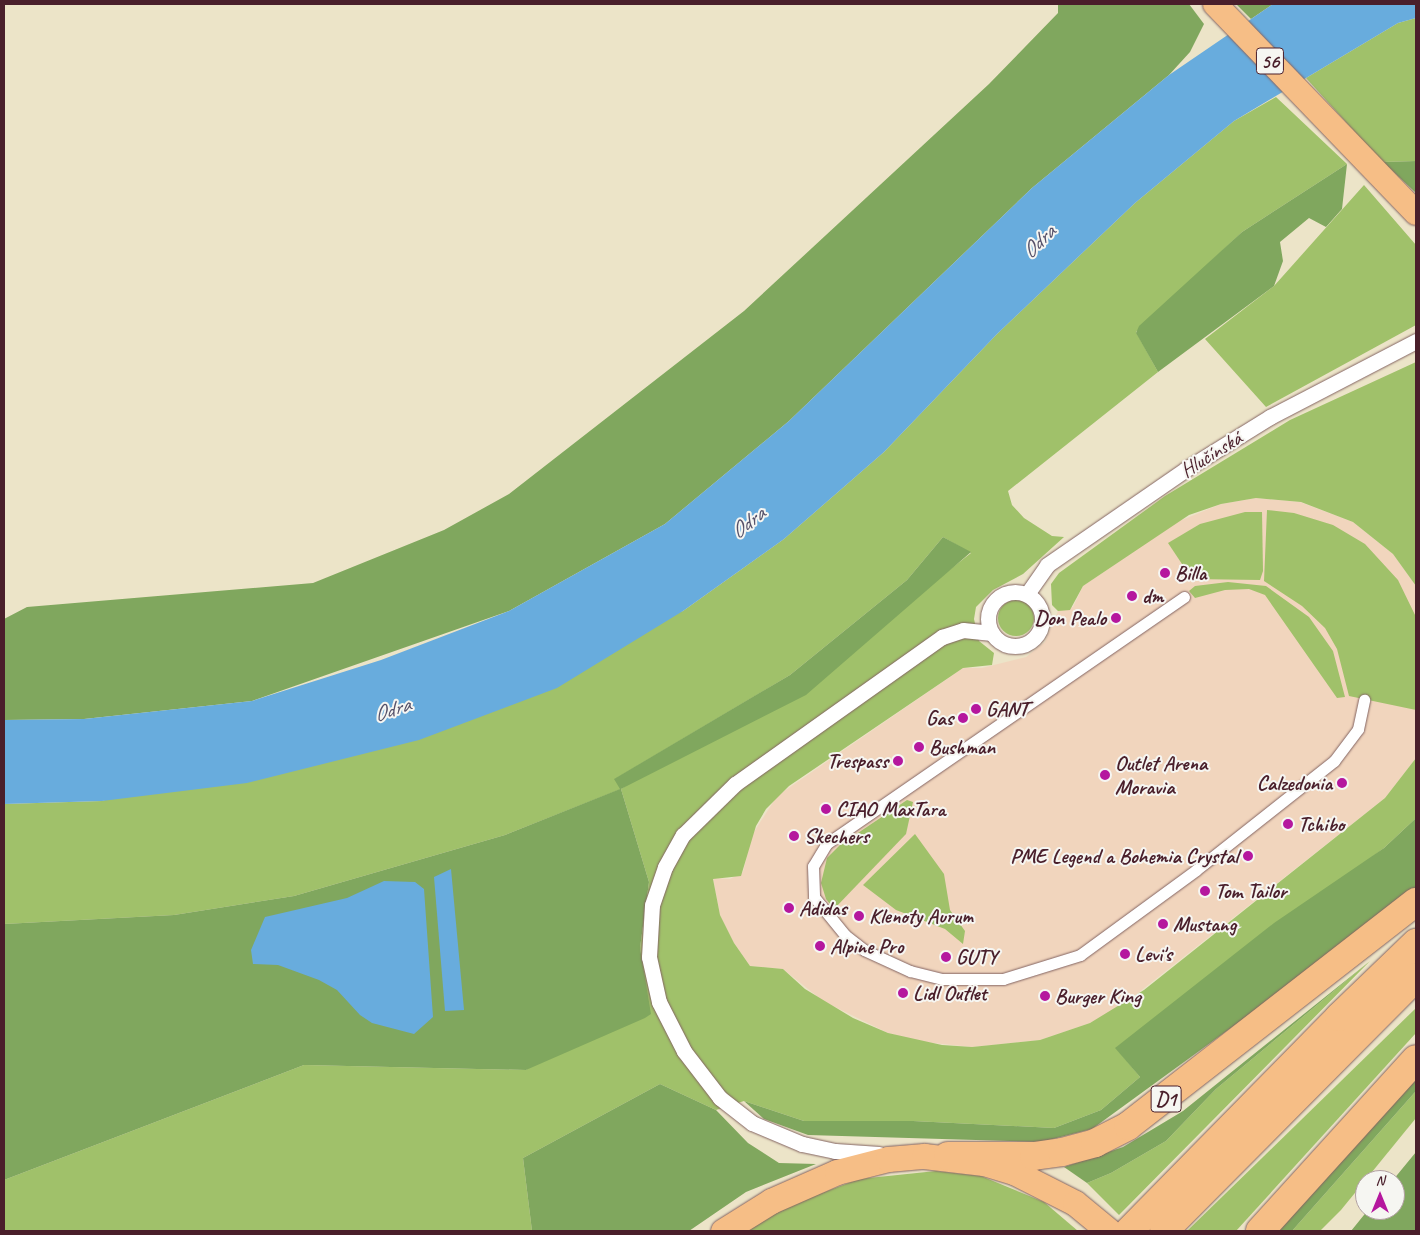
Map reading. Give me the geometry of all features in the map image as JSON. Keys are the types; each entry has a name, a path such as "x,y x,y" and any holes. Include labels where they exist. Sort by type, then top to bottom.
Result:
{"highway":[{"name":"D1","path":"948,1156 1034,1156 1062,1152 1095,1143 1128,1126 1416,902"},
{"path":"1129,1231 1339,1017 1416,943"},
{"path":"1164,1231 1416,977"},
{"path":"1260,1231 1416,1059"},
{"path":"723,1231 803,1185 854,1167 911,1156 948,1156 984,1162 1048,1188 1075,1203 1109,1231"}],"main road":[{"name":"56","path":"1215,4 1416,213"}],"street":[{"name":"Hlučínská","path":"1027,594 1047,565 1186,469 1270,417 1416,341"},
{"path":"911,1156 835,1151 809,1146 763,1129 720,1098 684,1051 659,1002 650,957 650,920 660,879 674,850 692,824 721,796 942,637 963,630 992,633 1002,642 1014,646 1026,644 1037,636 1043,623 1042,611 1027,594 1013,591 995,600 988,613 992,633"},
{"path":"1184,597 827,843 813,866 814,897 845,935 864,950 910,971 943,979 1003,979 1080,955 1196,870 1334,760 1358,729 1364,700"}],"shaded area":[{"name":"Outlet Arena Moravia","path":"1256,498 1300,502 1353,522 1393,554 1416,586 1416,758 1385,798 1119,1008 1090,1023 1040,1040 972,1047 923,1042 888,1033 823,1001 783,969 750,966 734,943 720,915 713,878 730,879 743,872 752,835 777,796 963,668 982,668 1026,657 1045,642 1058,611 1073,607 1083,586 1177,522 1221,504"}],"green space":[{"path":"1058,4 1189,4 1204,24 1190,52 1169,75 1032,188 789,421 665,524 509,611 252,701 84,719 4,720 4,619 27,607 313,583 444,530 509,494 744,311 989,84 1058,13"},
{"path":"1236,4 1273,4 1251,19"},
{"path":"1416,18 1416,161 1382,162 1306,78 1398,23"},
{"path":"1276,97 1347,164 1242,232 1136,332 1158,372 1008,491 1012,505 1024,518 1052,536 1064,537 1023,574 993,590 976,607 974,619 979,641 994,653 992,665 963,668 789,786 766,809 756,826 741,876 713,879 720,915 734,943 750,966 783,969 805,989 853,1018 888,1033 942,1045 972,1047 1040,1040 1090,1023 1144,990 1385,798 1416,758 1416,818 1384,848 1116,1048 1140,1077 1101,1110 1054,1128 913,1121 804,1121 744,1101 716,1110 660,1084 523,1158 532,1231 4,1231 4,1180 304,1065 526,1070 644,981 640,948 649,882 621,789 505,835 294,896 174,915 4,924 4,804 102,801 683,611 784,539 884,452 997,334 1135,203 1234,121","holes":["943,537 971,553 924,590 621,789 615,779 790,675 907,580"]},
{"path":"1416,161 1416,193 1383,162"},
{"path":"1347,164 1342,209 1326,227 1309,218 1280,242 1283,261 1274,286 1158,372 1136,333 1139,326 1242,232"},
{"path":"1364,185 1416,245 1416,325 1266,407 1205,339 1274,286"},
{"path":"1416,362 1416,586 1393,554 1353,522 1301,502 1256,498 1221,504 1189,515 1083,586 1070,610 1058,611 1052,605 1051,584 1059,573 1165,496 1290,420"},
{"path":"1267,510 1294,513 1333,525 1365,544 1398,580 1416,617 1416,710 1349,696 1337,649 1325,628 1302,606 1264,581"},
{"path":"1245,512 1262,512 1263,571 1260,580 1192,579 1168,543 1200,524"},
{"path":"943,537 971,552 806,695 621,789 649,882 640,948 651,1014 526,1070 304,1065 4,1180 4,924 174,915 294,896 505,835 620,789 614,779 790,675 907,580"},
{"path":"1228,582 1266,586 1309,617 1333,651 1345,697 1337,698 1265,595 1249,589 1225,590 1195,598 1189,591 1195,586"},
{"path":"1016,600 1023,601 1029,605 1033,611 1033,625 1029,631 1023,635 1016,636 1009,635 1003,631 999,625 998,618 999,611 1003,605 1009,601"},
{"path":"907,800 913,802 906,834 834,909 826,899 821,883 827,858 840,845"},
{"path":"1416,818 1416,887 1294,982 1092,1129 1041,1142 808,1135 764,1119 744,1101 804,1121 913,1121 1054,1128 1101,1110 1140,1077 1115,1048 1274,923 1384,848"},
{"path":"915,834 944,874 950,910 965,931 963,944 945,929 896,910 863,885"},
{"path":"1370,961 1119,1215 1087,1183 1111,1173 1166,1141 1216,1089"},
{"path":"1370,961 1216,1089 1166,1141 1111,1173 1087,1183 1064,1167 1123,1147 1183,1111"},
{"path":"1416,1008 1416,1033 1236,1231 1187,1231"},
{"path":"1416,1072 1416,1091 1292,1231 1274,1231"},
{"path":"660,1084 716,1110 748,1143 779,1163 816,1164 746,1192 689,1231 532,1231 523,1158"},
{"path":"1416,1091 1416,1118 1374,1170 1355,1170 1355,1193 1341,1210 1320,1231 1292,1231"},
{"path":"1416,1152 1416,1231 1351,1231 1360,1220 1405,1220 1405,1170 1401,1170"},
{"path":"936,1171 981,1176 1044,1202 1078,1231 743,1231 782,1208 859,1179"}],"water":[{"name":"Odra","path":"1273,4 1416,4 1416,18 1398,23 1234,121 1135,203 997,334 884,452 784,539 683,611 557,688 419,740 247,783 102,801 4,804 4,720 84,719 252,701 381,660 509,611 665,524 789,421 1032,188 1169,75"},
{"path":"451,869 464,1010 445,1011 434,877"},
{"path":"384,881 415,882 424,889 433,1017 414,1034 372,1023 360,1015 337,990 319,980 278,965 253,964 251,950 265,917 347,898"}],"place":[{"name":"Billa","path":"1165,573"},
{"name":"dm","path":"1132,596"},
{"name":"Don Pealo","path":"1116,618"},
{"name":"GANT","path":"976,709"},
{"name":"Gas","path":"963,718"},
{"name":"Bushman","path":"919,747"},
{"name":"Trespass","path":"898,761"},
{"name":"Outlet Arena Moravia","path":"1105,775"},
{"name":"Calzedonia","path":"1342,783"},
{"name":"CIAO MaxTara","path":"826,809"},
{"name":"Tchibo","path":"1288,824"},
{"name":"Skechers","path":"794,836"},
{"name":"PME Legend a Bohemia Crystal","path":"1248,856"},
{"name":"Tom Tailor","path":"1205,891"},
{"name":"Adidas","path":"789,908"},
{"name":"Klenoty Aurum","path":"859,916"},
{"name":"Mustang","path":"1163,924"},
{"name":"Alpine Pro","path":"820,946"},
{"name":"Levi's","path":"1125,954"},
{"name":"GUTY","path":"946,957"},
{"name":"Lidl Outlet","path":"903,993"},
{"name":"Burger King","path":"1045,996"}]}
